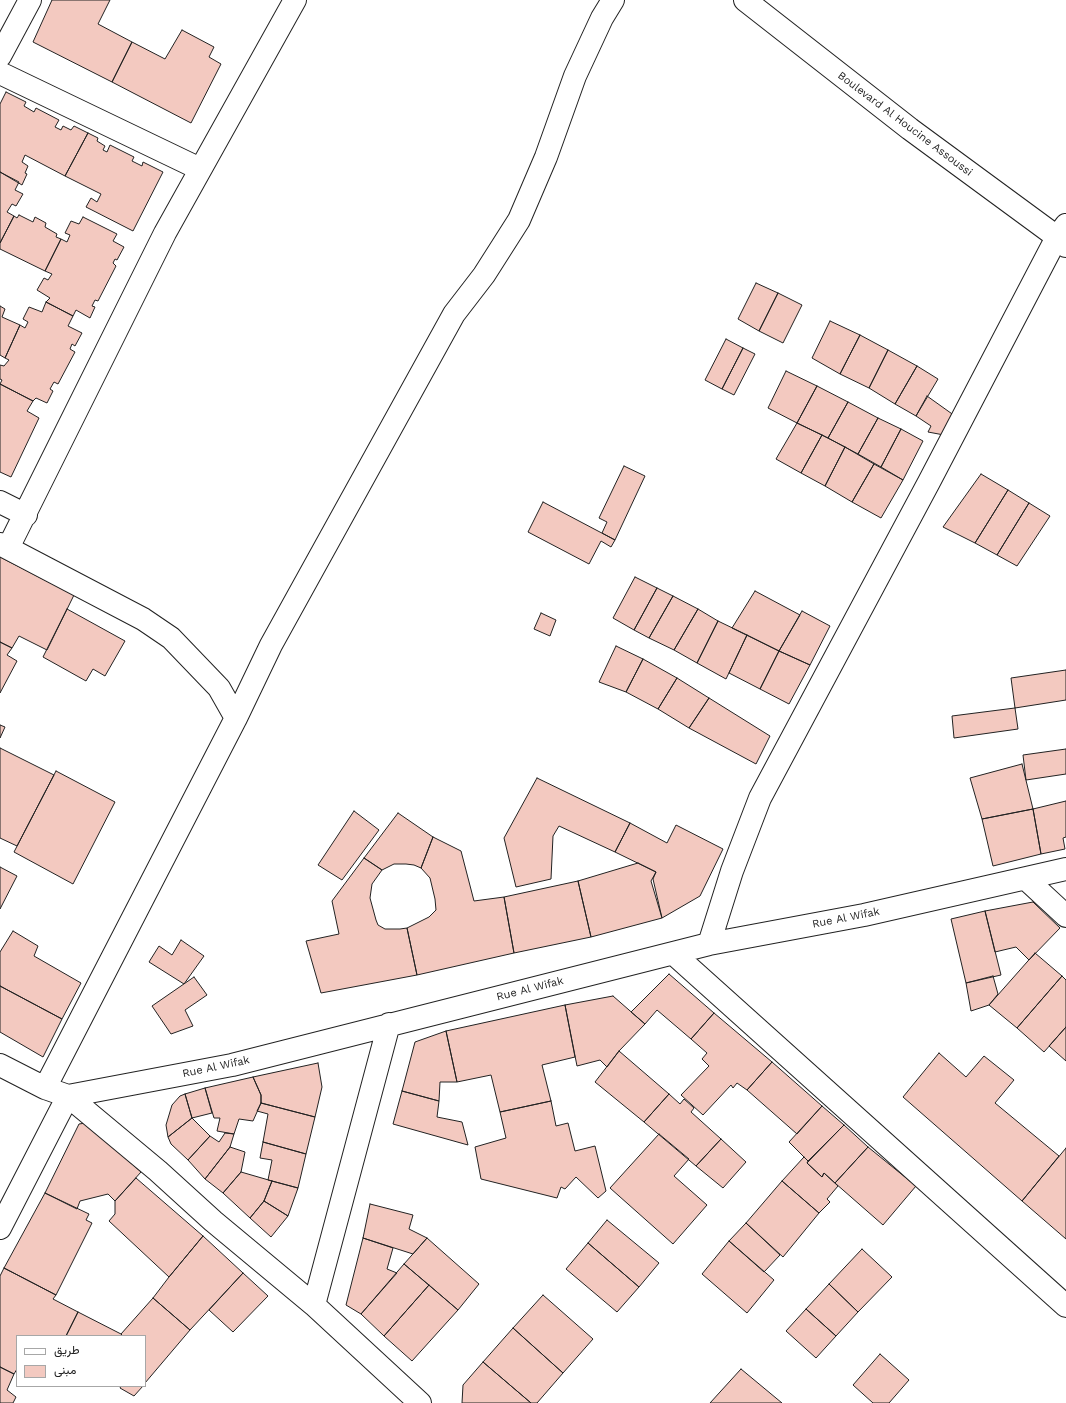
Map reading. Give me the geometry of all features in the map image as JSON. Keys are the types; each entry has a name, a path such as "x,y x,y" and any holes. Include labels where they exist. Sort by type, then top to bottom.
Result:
{"street":[{"path":"0,56 29,0"},
{"path":"236,718 219,688 171,638 143,619 4,546 26,515 165,233 295,0"},
{"path":"45,1088 236,718 271,645 454,314 484,275 519,220 546,157 575,76 602,18 613,0"},
{"name":"Boulevard Al Houcine Assoussi","path":"745,0 910,129 1063,236"},
{"path":"0,74 200,169"},
{"path":"709,944 732,871 760,798 929,482 1063,236"},
{"path":"0,502 26,515"},
{"name":"Rue Al Wifak","path":"68,1096 232,1064 709,944 864,915 1066,869"},
{"path":"1026,879 1066,916"},
{"path":"674,954 1066,1306"},
{"path":"314,1305 390,1024"},
{"path":"0,1065 45,1088 68,1096 314,1305 420,1403"},
{"path":"0,1228 68,1096"}],"building":[{"path":"52,0 110,0 98,24 132,42 112,82 33,42"},
{"path":"182,30 214,47 209,57 221,64 191,123 112,82 132,42 165,59"},
{"path":"6,92 26,102 24,106 34,112 36,108 59,120 55,127 61,130 63,126 71,130 74,126 88,133 65,176 25,155 22,162 28,166 25,173 27,174 22,185 0,172 0,104"},
{"path":"88,133 98,138 97,141 105,146 103,150 107,152 110,145 134,157 132,161 142,166 143,162 163,172 133,231 86,207 91,198 97,202 101,194 65,176"},
{"path":"0,172 19,182 15,190 23,194 16,206 12,204 7,212 14,216 0,243"},
{"path":"19,215 33,222 35,217 46,223 45,227 57,234 56,237 61,239 45,271 0,249 0,243 14,216 17,218"},
{"path":"83,217 117,234 113,241 124,247 117,260 115,259 113,263 116,266 98,301 95,300 92,306 95,307 90,318 76,310 73,316 46,302 50,298 37,290 44,278 48,280 52,274 45,271 61,239 67,242 70,235 65,233 71,221 79,224"},
{"path":"756,283 778,293 759,331 738,319"},
{"path":"778,293 802,305 783,343 759,331"},
{"path":"46,302 73,316 68,326 82,333 75,346 72,344 70,349 75,352 58,384 54,382 50,389 53,391 47,403 36,398 33,401 0,384 2,380 0,379 0,365 4,366 9,360 5,358 20,325 25,328 28,322 23,319 29,307 42,312"},
{"path":"0,306 5,309 2,317 20,325 5,358 0,355"},
{"path":"830,321 860,335 840,374 812,358"},
{"path":"860,335 888,350 869,388 840,374"},
{"path":"726,339 743,348 722,389 705,380"},
{"path":"743,348 755,354 734,395 722,389"},
{"path":"888,350 917,366 895,404 869,388"},
{"path":"917,366 938,379 916,416 895,404"},
{"path":"786,371 817,386 797,423 768,408"},
{"path":"0,384 33,401 27,411 39,418 11,477 0,472"},
{"path":"817,386 848,402 828,438 797,423"},
{"path":"927,396 955,416 944,435 928,432 931,426 916,416"},
{"path":"848,402 878,418 858,454 828,438"},
{"path":"878,418 901,429 881,467 858,454"},
{"path":"797,423 822,435 801,473 776,459"},
{"path":"901,429 923,441 903,480 881,467"},
{"path":"822,435 845,447 825,486 801,473"},
{"path":"845,447 874,464 852,502 825,486"},
{"path":"874,464 903,480 881,518 852,502"},
{"path":"624,466 645,476 615,540 602,533 607,522 599,518"},
{"path":"981,474 1008,490 975,543 943,527"},
{"path":"1008,490 1029,503 997,555 975,543"},
{"path":"543,502 615,540 611,547 601,541 589,564 528,532"},
{"path":"1029,503 1050,516 1017,566 997,555"},
{"path":"0,557 74,595 47,650 19,636 12,648 0,642"},
{"path":"635,577 657,588 634,630 613,618"},
{"path":"657,588 673,596 649,638 634,630"},
{"path":"755,591 800,615 779,651 732,628"},
{"path":"673,596 698,609 674,650 649,638"},
{"path":"67,609 125,641 105,676 93,669 86,681 43,657"},
{"path":"698,609 718,621 697,663 674,650"},
{"path":"802,611 830,626 810,665 779,651"},
{"path":"541,613 556,620 550,636 534,629"},
{"path":"718,621 747,635 726,679 697,663"},
{"path":"747,635 779,651 760,689 729,673"},
{"path":"0,642 12,648 7,655 17,661 0,693"},
{"path":"616,646 643,659 626,692 599,682"},
{"path":"779,651 810,665 789,704 760,689"},
{"path":"643,659 677,678 658,709 626,692"},
{"path":"1066,670 1066,700 1015,708 1011,678"},
{"path":"677,678 709,698 689,728 658,709"},
{"path":"709,698 770,736 756,764 689,728"},
{"path":"1015,708 1018,729 954,738 952,716"},
{"path":"0,725 5,727 0,738"},
{"path":"0,748 54,775 17,846 0,838"},
{"path":"1066,749 1066,774 1026,780 1023,755"},
{"path":"1022,764 1033,809 982,819 970,778"},
{"path":"56,771 115,802 73,884 14,852"},
{"path":"537,778 630,823 615,852 559,826 553,836 551,879 516,887 504,838"},
{"path":"1066,801 1066,837 1063,838 1065,849 1041,854 1033,809"},
{"path":"1033,809 1041,854 993,866 982,819"},
{"path":"354,811 379,830 342,880 318,865"},
{"path":"398,813 433,837 421,868 414,865 394,864 382,870 364,858"},
{"path":"630,823 667,843 676,825 723,849 700,896 662,918 653,879 656,872 615,852"},
{"path":"433,837 461,851 474,901 504,897 514,953 417,975 407,928 429,917 436,910 430,878 421,868"},
{"path":"364,858 382,870 372,884 370,898 378,925 385,929 407,928 417,975 321,993 306,941 339,934 332,901"},
{"path":"638,863 656,872 651,881 662,918 591,937 578,881"},
{"path":"0,867 17,876 0,909"},
{"path":"578,881 591,937 514,953 504,897"},
{"path":"1033,902 1060,928 1029,960 1016,947 995,952 985,911"},
{"path":"985,911 1001,975 966,983 951,919"},
{"path":"13,931 38,946 34,956 81,983 62,1019 0,986 0,952"},
{"path":"181,940 204,956 184,984 149,962 159,946 172,955"},
{"path":"1035,953 1062,976 1017,1028 989,1005"},
{"path":"669,974 714,1013 691,1039 657,1010 645,1024 631,1012"},
{"path":"993,976 998,994 989,1005 971,1011 966,983"},
{"path":"1062,976 1066,980 1066,1027 1044,1052 1017,1028"},
{"path":"194,977 207,995 185,1010 193,1026 171,1034 152,1006"},
{"path":"0,986 62,1019 43,1057 0,1032"},
{"path":"613,996 645,1024 619,1051 607,1067 600,1060 577,1066 565,1005"},
{"path":"565,1005 575,1057 542,1065 551,1101 500,1112 491,1075 457,1082 446,1031"},
{"path":"714,1013 772,1062 747,1090 737,1083 733,1088 731,1085 703,1115 681,1095 709,1066 702,1059 707,1053 691,1039"},
{"path":"1066,1027 1066,1061 1049,1046"},
{"path":"446,1031 457,1082 440,1082 439,1101 402,1091 415,1042"},
{"path":"619,1051 669,1094 644,1122 595,1082"},
{"path":"939,1053 966,1077 984,1056 1014,1080 995,1103 1059,1156 1022,1201 903,1097"},
{"path":"772,1062 822,1106 797,1134 747,1090"},
{"path":"318,1063 322,1087 315,1117 261,1103 261,1095 253,1077"},
{"path":"253,1077 261,1095 261,1103 253,1121 239,1119 234,1134 217,1131 220,1118 214,1118 205,1088"},
{"path":"205,1088 212,1113 192,1118 185,1094"},
{"path":"402,1091 439,1101 437,1117 462,1122 468,1145 393,1124"},
{"path":"185,1094 192,1118 168,1137 166,1125 172,1105 180,1096"},
{"path":"669,1094 680,1104 684,1099 694,1108 691,1112 721,1139 696,1166 644,1122"},
{"path":"551,1101 556,1126 568,1123 575,1151 595,1146 606,1191 598,1198 576,1177 565,1189 561,1187 557,1198 481,1179 475,1147 506,1138 500,1112"},
{"path":"261,1103 315,1117 306,1154 263,1142 268,1114 257,1111"},
{"path":"822,1106 844,1125 808,1161 789,1142"},
{"path":"192,1118 210,1136 188,1160 171,1144 168,1137"},
{"path":"86,1123 141,1172 115,1201 108,1194 80,1201 77,1209 45,1193 79,1124"},
{"path":"844,1125 868,1147 835,1183 824,1173 822,1177 807,1163"},
{"path":"225,1133 234,1134 230,1147 205,1179 188,1160 210,1136 219,1142"},
{"path":"659,1134 689,1159 674,1176 707,1205 673,1244 610,1188"},
{"path":"721,1139 746,1162 723,1188 696,1166"},
{"path":"263,1142 306,1154 298,1188 268,1180 272,1160 260,1158"},
{"path":"230,1147 245,1152 241,1172 223,1193 205,1179"},
{"path":"868,1147 916,1186 883,1225 835,1183"},
{"path":"1066,1148 1066,1239 1022,1201"},
{"path":"804,1157 808,1161 807,1163 822,1177 824,1173 838,1186 827,1199 830,1202 819,1213 782,1181"},
{"path":"241,1172 272,1181 264,1201 250,1218 223,1193"},
{"path":"136,1178 203,1236 169,1277 109,1221 115,1214 115,1201"},
{"path":"272,1181 298,1188 288,1216 264,1201"},
{"path":"782,1181 819,1213 783,1257 746,1223"},
{"path":"45,1193 89,1214 86,1220 92,1223 56,1295 4,1268"},
{"path":"264,1201 288,1216 271,1237 250,1218"},
{"path":"370,1204 413,1215 409,1229 427,1238 413,1254 363,1238"},
{"path":"607,1220 659,1263 639,1287 588,1243"},
{"path":"746,1223 780,1255 764,1272 729,1241"},
{"path":"203,1236 243,1273 190,1330 153,1298"},
{"path":"363,1238 393,1248 387,1269 397,1273 361,1314 346,1305"},
{"path":"427,1238 479,1284 458,1310 404,1264"},
{"path":"729,1241 774,1280 747,1313 702,1274"},
{"path":"588,1243 639,1287 617,1312 566,1269"},
{"path":"862,1249 892,1277 858,1312 829,1284"},
{"path":"404,1264 429,1285 384,1336 361,1314"},
{"path":"4,1268 56,1295 53,1299 78,1312 66,1335 16,1335 16,1371 14,1374 0,1367 0,1276"},
{"path":"243,1273 268,1296 233,1332 209,1310"},
{"path":"829,1284 858,1312 836,1336 806,1309"},
{"path":"429,1285 458,1310 412,1361 384,1336"},
{"path":"543,1295 593,1339 563,1373 513,1328"},
{"path":"153,1298 190,1330 146,1382 146,1335 121,1334"},
{"path":"806,1309 836,1336 816,1358 786,1331"},
{"path":"78,1312 122,1335 66,1335"},
{"path":"513,1328 563,1373 537,1403 531,1403 483,1362"},
{"path":"880,1354 909,1380 889,1403 873,1403 853,1385"},
{"path":"483,1362 531,1403 462,1403 463,1385"},
{"path":"0,1367 14,1374 7,1390 16,1397 13,1403 0,1403"},
{"path":"741,1369 782,1403 710,1403"},
{"path":"120,1387 142,1387 134,1396"}]}
